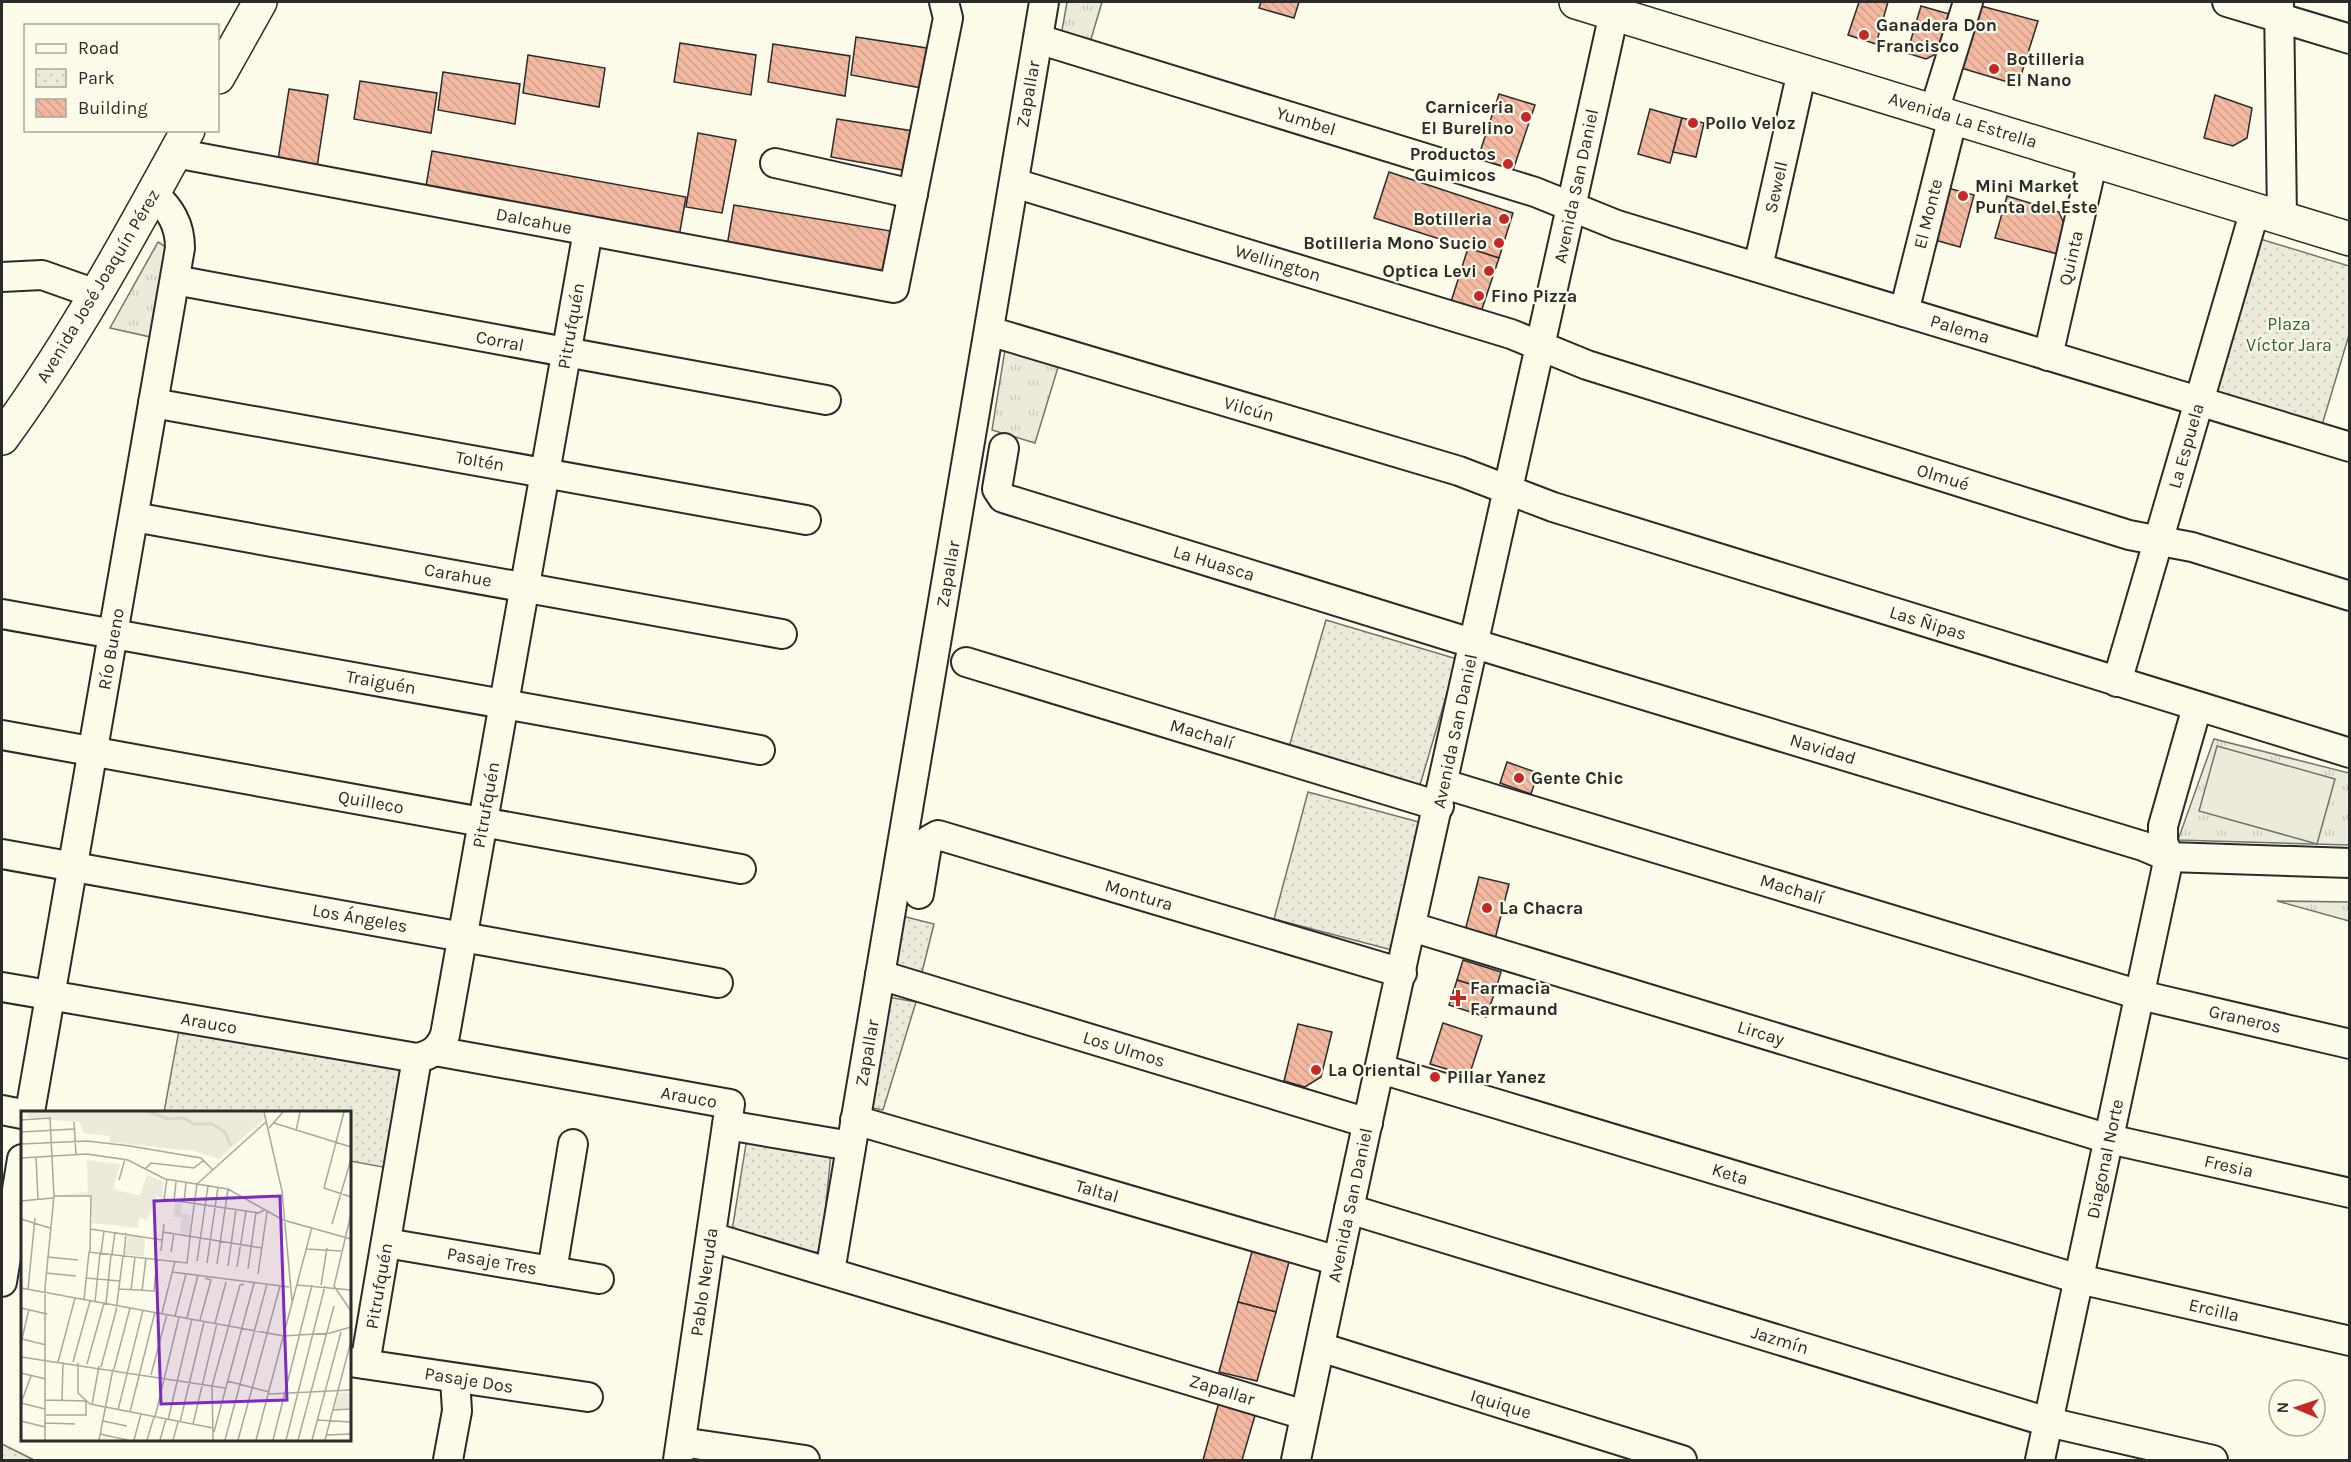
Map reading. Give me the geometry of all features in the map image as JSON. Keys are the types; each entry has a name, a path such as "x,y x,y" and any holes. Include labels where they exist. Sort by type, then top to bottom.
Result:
{"main road":[{"path":"219,75 260,2"},
{"name":"Avenida La Estrella","path":"1575,2 1614,7 1802,71 2349,239"},
{"name":"Avenida José Joaquín Pérez","path":"2,438 55,362 182,142"}],"street":[{"path":"775,162 913,194 948,18 944,2"},
{"name":"Zapallar","path":"830,1272 1044,2"},
{"name":"El Monte","path":"1904,312 1943,114 1968,2"},
{"path":"2227,2 2279,9 2349,39"},
{"name":"Avenida San Daniel","path":"1296,1461 1349,1209 1572,207 1614,7"},
{"name":"La Espuela","path":"2117,682 2199,401 2268,214 2279,9"},
{"name":"Yumbel","path":"1038,39 1535,192 1572,207"},
{"name":"Sewell","path":"1758,267 1802,71"},
{"name":"Dalcahue","path":"182,142 588,231 894,288 913,194"},
{"name":"Quinta","path":"2048,356 2093,160"},
{"name":"Wellington","path":"1014,183 1511,334 1541,346"},
{"name":"Río Bueno","path":"30,1111 180,248 178,227 173,214 153,193"},
{"name":"Palema","path":"1572,207 1617,225 2349,447"},
{"name":"Pitrufquén","path":"357,1363 386,1243 426,1055 445,1035 588,231"},
{"path":"2,277 42,275 96,294"},
{"name":"Corral","path":"175,280 826,400"},
{"name":"Vilcún","path":"988,332 1459,471 1509,488"},
{"name":"Olmué","path":"1541,346 1598,369 2118,531 2192,547 2349,596"},
{"name":"Toltén","path":"153,403 806,520"},
{"name":"La Huasca","path":"1004,448 997,489 1003,498 1474,644"},
{"name":"Las Ñipas","path":"1509,488 1553,507 2349,753"},
{"name":"Carahue","path":"134,517 782,634"},
{"name":"Traiguén","path":"2,614 760,750"},
{"name":"Navidad","path":"1474,644 2143,846 2169,857"},
{"name":"Machalí","path":"966,662 2140,995"},
{"name":"Diagonal Norte","path":"2040,1461 2169,857 2163,842 2163,826 2198,707"},
{"name":"Quilleco","path":"2,735 741,869"},
{"name":"Montura","path":"919,894 927,845 929,840 938,836 1402,973"},
{"name":"Los Ángeles","path":"2,854 718,983"},
{"path":"2169,857 2349,863"},
{"name":"Lircay","path":"1412,927 2109,1139"},
{"name":"Los Ulmos","path":"880,975 1368,1123"},
{"name":"Arauco","path":"2,987 426,1055 728,1114"},
{"name":"Graneros","path":"2140,995 2349,1044"},
{"name":"Keta","path":"1381,1069 2079,1279"},
{"path":"2,1110 21,1114"},
{"path":"728,1114 853,1133"},
{"name":"Pablo Neruda","path":"680,1451 728,1114"},
{"name":"Taltal","path":"853,1133 1338,1262"},
{"name":"Fresia","path":"2109,1139 2349,1193"},
{"path":"552,1271 573,1144"},
{"path":"2,1281 6,1227 21,1163"},
{"name":"Jazmín","path":"1349,1209 2048,1422 2213,1461"},
{"name":"Zapallar","path":"711,1237 1305,1415"},
{"name":"Pasaje Tres","path":"386,1243 599,1279"},
{"name":"Ercilla","path":"2079,1279 2349,1341"},
{"name":"Iquique","path":"1320,1347 1682,1461"},
{"name":"Pasaje Dos","path":"357,1363 588,1397"},
{"path":"448,1461 457,1411 455,1378"},
{"path":"680,1451 805,1461"}],"green space":[{"path":"1067,2 1102,2 1089,46 1061,36"},
{"name":"Plaza Víctor Jara","path":"2257,238 2349,266 2349,335 2322,425 2211,391"},
{"path":"158,242 169,249 155,338 110,328"},
{"path":"1005,350 1059,364 1035,443 992,430"},
{"path":"1326,620 1457,659 1420,785 1289,747"},
{"path":"2214,739 2349,773 2349,845 2178,840"},
{"path":"2217,746 2335,779 2317,844 2199,811"},
{"path":"1308,792 1426,824 1392,950 1274,919"},
{"path":"2277,901 2349,902 2349,921"},
{"path":"902,916 934,924 921,976 890,969"},
{"path":"888,997 916,1002 883,1110 867,1107"},
{"path":"179,1030 405,1071 388,1168 351,1161 351,1111 164,1111"},
{"path":"747,1138 831,1153 821,1253 731,1237"},
{"path":"2,1444 34,1460 2,1460"}],"building":[{"path":"1261,2 1299,2 1294,18 1259,8"},
{"path":"1859,2 1888,2 1876,44 1848,35"},
{"path":"1921,6 1949,14 1940,52 1926,59 1907,53"},
{"path":"1981,6 2038,21 2018,85 1961,68"},
{"path":"856,37 933,49 927,89 851,75"},
{"path":"680,43 756,55 751,95 674,82"},
{"path":"773,44 850,56 845,96 768,82"},
{"path":"528,55 605,68 599,107 523,93"},
{"path":"443,72 520,84 515,124 438,110"},
{"path":"360,81 437,93 431,133 354,119"},
{"path":"289,89 328,95 317,167 278,160"},
{"path":"1499,94 1535,105 1512,173 1477,161"},
{"path":"2215,95 2252,108 2247,138 2233,146 2204,138"},
{"path":"1650,109 1682,118 1670,163 1638,154"},
{"path":"1682,118 1704,123 1696,157 1673,152"},
{"path":"837,119 913,131 908,171 831,157"},
{"path":"698,133 736,140 722,213 686,207"},
{"path":"432,151 686,197 679,237 425,192"},
{"path":"1389,172 1513,213 1499,258 1374,218"},
{"path":"1944,187 1974,195 1960,247 1931,239"},
{"path":"2007,196 2059,212 2064,224 2058,254 1995,238"},
{"path":"734,205 897,232 890,274 727,246"},
{"path":"1468,248 1499,258 1480,315 1450,305"},
{"name":"Gente Chic","path":"1507,762 1538,773 1531,794 1500,783"},
{"name":"La Chacra","path":"1479,877 1509,884 1495,939 1465,931"},
{"path":"1463,960 1501,972 1495,992 1457,980"},
{"path":"1457,980 1495,992 1486,1017 1449,1005"},
{"path":"1443,1023 1482,1036 1469,1076 1430,1064"},
{"path":"1298,1024 1332,1032 1321,1077 1305,1087 1284,1081"},
{"path":"1253,1248 1290,1258 1276,1312 1238,1302"},
{"path":"1238,1302 1276,1312 1257,1381 1219,1372"},
{"path":"1219,1402 1256,1412 1242,1460 1203,1460"}],"place":[{"name":"Ganadera Don Francisco","path":"1864,35"},
{"name":"Botilleria El Nano","path":"1994,69"},
{"name":"Carniceria El Burelino","path":"1526,117"},
{"name":"Pollo Veloz","path":"1693,123"},
{"name":"Productos Guimicos","path":"1508,164"},
{"name":"Mini Market Punta del Este","path":"1963,196"},
{"name":"Botilleria","path":"1504,219"},
{"name":"Botilleria Mono Sucio","path":"1499,243"},
{"name":"Optica Levi","path":"1489,271"},
{"name":"Fino Pizza","path":"1479,296"},
{"name":"Gente Chic","path":"1519,778"},
{"name":"La Chacra","path":"1487,908"},
{"name":"Farmacia Farmaund","path":"1458,998"},
{"name":"La Oriental","path":"1316,1070"},
{"name":"Pillar Yanez","path":"1435,1077"}]}
